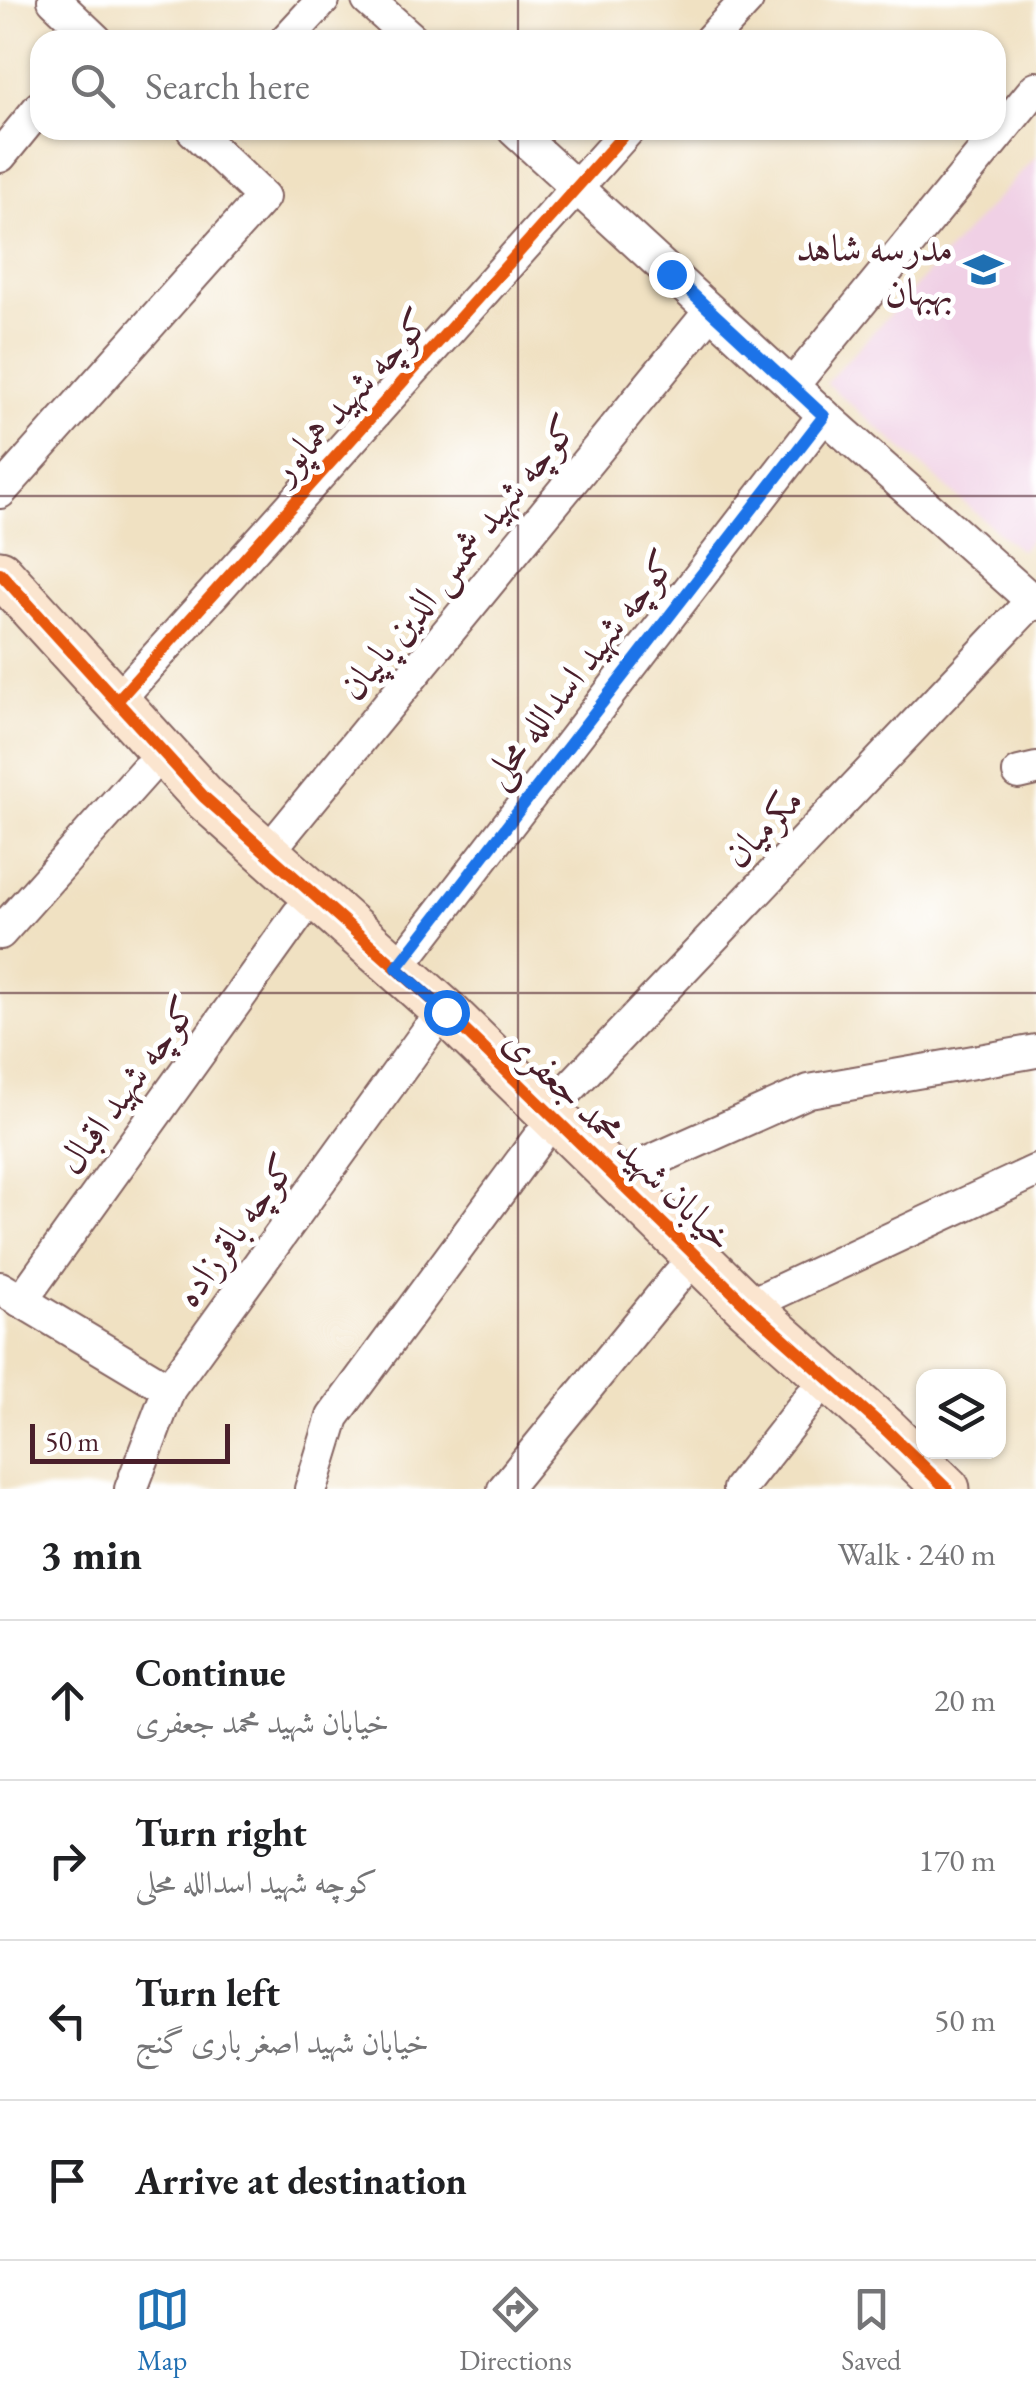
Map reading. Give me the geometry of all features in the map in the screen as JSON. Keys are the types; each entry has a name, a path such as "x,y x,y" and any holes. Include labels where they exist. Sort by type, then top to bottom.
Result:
{"street":[{"path":"54,0 85,30"},
{"path":"295,30 323,0"},
{"path":"368,0 402,30"},
{"path":"719,30 747,0"},
{"path":"1006,125 1036,88"},
{"path":"0,156 30,119"},
{"path":"0,492 264,197 207,140"},
{"path":"525,140 824,416 1035,600"},
{"name":"کوچه شهید هماپور","path":"117,701 619,140"},
{"path":"792,386 993,140"},
{"name":"کوچه شهید شمس الدین پاپیان","path":"267,853 710,312"},
{"name":"کوچه شهید اسدالله محلی","path":"397,968 824,416"},
{"name":"خیابان شهید محمد جعفری","path":"0,573 204,796 446,1012 678,1276 908,1489"},
{"name":"مکرمیان","path":"311,1489 334,1417 543,1126 1035,600"},
{"name":"خیابان شهید محمد جعفری","path":"0,612 185,815 428,1031 543,1126 614,1178 947,1489"},
{"path":"0,933 145,771"},
{"name":"کوچه شهید اقبال","path":"10,1294 298,915"},
{"name":"کوچه باقرزاده","path":"131,1489 169,1389 428,1031"},
{"path":"614,1178 809,1091 1036,1051"},
{"path":"747,1306 1036,1171"},
{"path":"504,1489 678,1276"},
{"path":"10,1294 169,1389"},
{"path":"739,1489 810,1398"}],"shaded area":[{"name":"مدرسه شاهد بهبهان","path":"1036,156 1036,533 1020,551 826,383"}],"cycle path":[{"path":"117,701 619,140"},
{"path":"0,573 204,797 446,1012 747,1306 947,1489"}],"place":[{"name":"مدرسه شاهد بهبهان","path":"983,270"}],"route":[{"path":"446,1012 397,968 824,416 671,274"}]}
